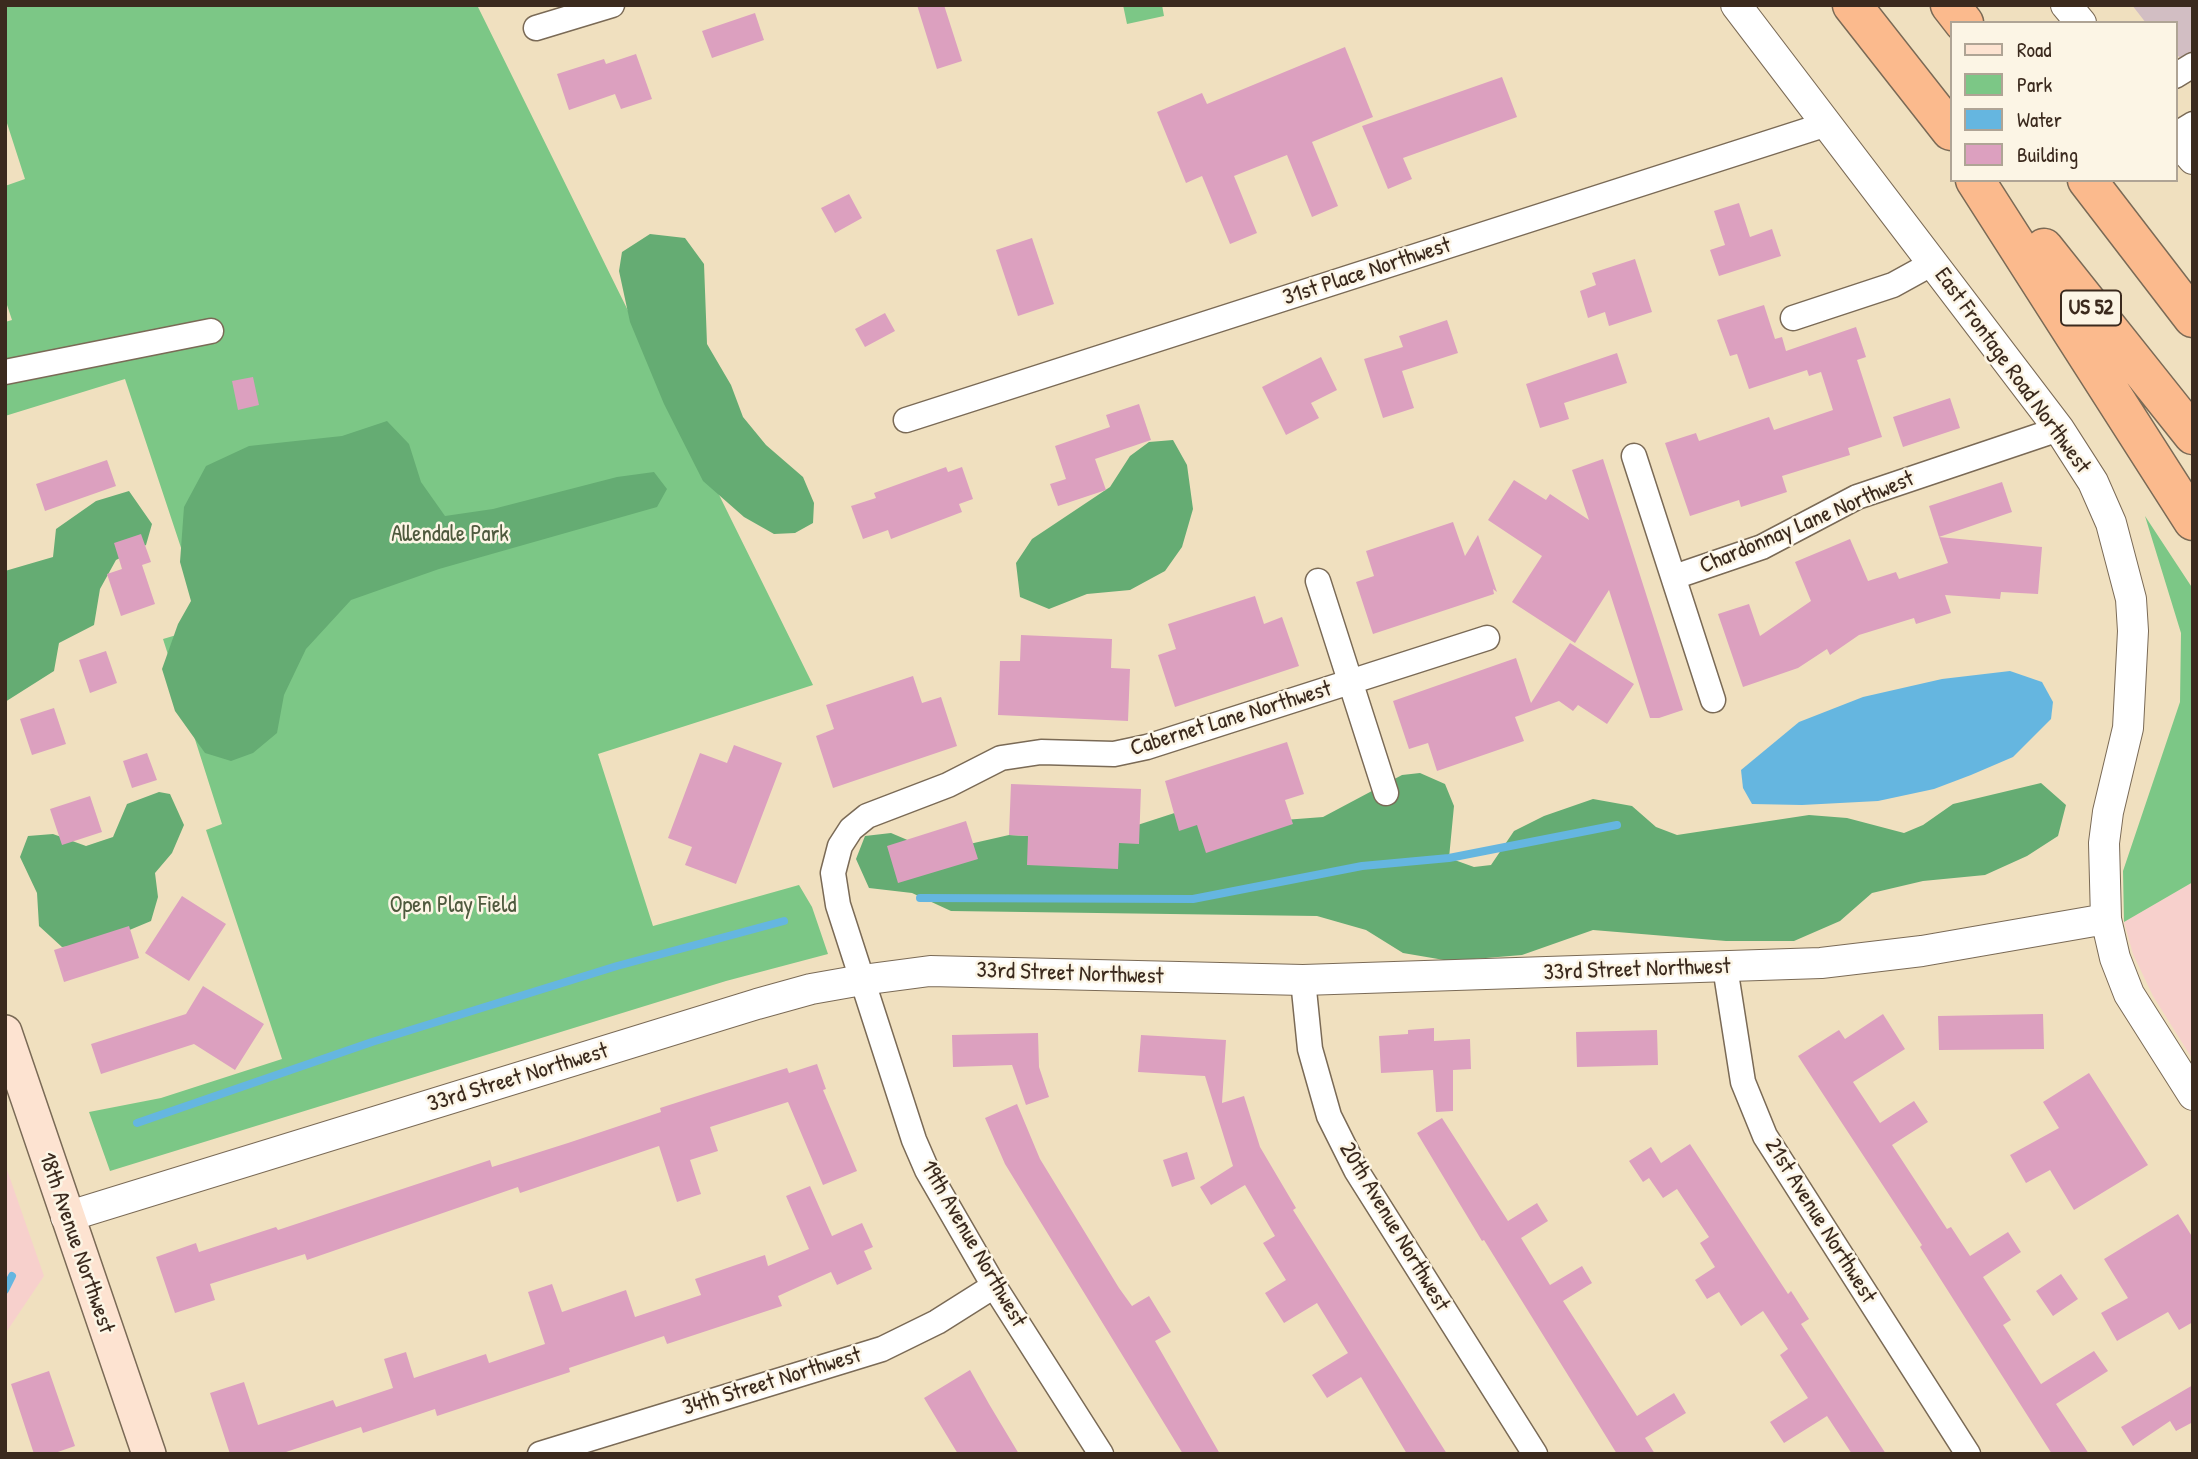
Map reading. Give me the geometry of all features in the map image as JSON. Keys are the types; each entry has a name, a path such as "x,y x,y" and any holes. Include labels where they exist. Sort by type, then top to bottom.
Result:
{"highway":[{"path":"1852,5 1950,130"},
{"path":"1950,5 1962,21"},
{"path":"1917,88 1950,140"},
{"path":"1976,182 2193,521"},
{"name":"US 52","path":"1992,182 2193,435"},
{"path":"2089,182 2193,318"},
{"path":"2097,182 2193,299"}],"main road":[{"name":"18th Avenue Northwest","path":"5,1032 149,1454"}],"street":[{"path":"536,28 612,5"},
{"name":"East Frontage Road Northwest","path":"1736,5 2059,429 2093,482 2111,523 2131,599 2133,675 2128,728 2108,812 2104,843 2106,919 2115,958 2129,993 2193,1096"},
{"path":"2066,5 2079,21"},
{"path":"2177,75 2193,65"},
{"name":"31st Place Northwest","path":"906,421 1827,124"},
{"path":"2177,136 2193,124"},
{"path":"2177,139 2193,159"},
{"path":"1793,318 1893,285 1933,263"},
{"path":"5,372 211,331"},
{"name":"Chardonnay Lane Northwest","path":"1674,577 1762,547 1857,497 2059,429"},
{"name":"Chardonnay Lane Northwest","path":"1634,456 1713,700"},
{"path":"1318,582 1386,793"},
{"name":"Cabernet Lane Northwest","path":"862,980 838,905 833,873 839,846 851,830 867,816 948,786 1002,758 1030,753 1091,755 1136,749 1487,638"},
{"name":"33rd Street Northwest","path":"66,1217 757,1004 811,989 862,980 930,971 1303,980 1821,963 1922,951 2106,919"},
{"name":"21st Avenue Northwest","path":"1725,967 1743,1082 1765,1136 1968,1454"},
{"name":"19th Avenue Northwest","path":"862,980 927,1170 994,1286 1101,1454"},
{"name":"20th Avenue Northwest","path":"1303,980 1310,1049 1329,1116 1356,1170 1535,1454"},
{"name":"34th Street Northwest","path":"540,1454 882,1349 937,1322 994,1286"}],"shaded area":[{"path":"2132,5 2193,5 2193,70 2177,55 2177,21 2144,21"},
{"path":"2193,882 2193,1060 2153,996 2133,954 2124,922"},
{"path":"5,1164 44,1276 5,1334"}],"green space":[{"name":"Allendale Park","path":"5,5 477,5 813,685 598,754 653,926 799,885 812,907 828,954 726,981 110,1171 89,1112 161,1098 282,1059 206,830 222,824 163,639 207,626 125,379 5,416 5,322 12,320 5,299 5,186 25,179 5,117"},
{"path":"1123,5 1162,5 1164,16 1127,24"},
{"path":"650,234 685,238 704,264 707,344 731,385 743,417 766,445 803,477 814,503 813,523 795,533 774,534 744,517 703,481 664,404 630,322 619,271 622,252"},
{"path":"387,421 409,444 421,482 445,516 493,509 617,477 654,472 667,489 657,507 439,569 351,600 306,649 284,695 277,733 253,753 231,761 205,753 175,711 162,669 178,624 191,601 180,562 184,507 206,466 249,446 342,436"},
{"path":"1173,440 1187,465 1193,509 1182,547 1165,571 1130,590 1087,594 1049,609 1020,597 1016,563 1032,539 1110,487 1130,456 1149,442"},
{"path":"129,491 152,524 146,545 116,560 100,589 94,625 59,643 54,671 5,702 5,571 53,557 56,529 96,501"},
{"path":"2145,516 2193,589 2193,882 2124,922 2123,871 2180,702 2181,633"},
{"path":"1420,773 1445,784 1454,806 1449,858 1474,867 1491,865 1514,831 1544,816 1593,799 1632,806 1656,827 1677,835 1809,815 1847,818 1904,833 1923,825 1953,804 2041,783 2066,805 2058,836 2027,856 1985,875 1923,881 1872,893 1840,921 1794,941 1726,941 1593,930 1522,955 1450,961 1403,953 1366,930 1317,916 951,911 912,893 869,888 856,859 865,836 891,833 924,847 952,848 1009,835 1048,837 1119,831 1193,807 1271,821 1323,817 1402,775"},
{"path":"159,792 170,794 184,825 172,853 155,873 158,897 151,921 96,944 62,947 39,926 37,893 20,857 28,836 53,834 86,846 113,837 127,804"}],"water":[{"path":"2010,671 2042,682 2053,702 2051,719 2013,757 1934,789 1878,801 1802,805 1752,804 1743,788 1741,770 1799,722 1863,697 1942,679"}],"building":[{"path":"917,5 944,5 962,61 937,69"},
{"path":"755,13 764,40 712,58 702,31"},
{"path":"1345,47 1373,117 1312,142 1338,206 1312,217 1287,155 1234,176 1257,233 1230,244 1202,176 1186,183 1157,112 1202,93 1207,104"},
{"path":"636,54 652,99 621,109 615,94 569,110 557,74 604,59 606,64"},
{"path":"1502,77 1517,117 1403,158 1412,179 1388,189 1362,126"},
{"path":"849,194 862,218 835,233 821,208"},
{"path":"1739,203 1750,237 1772,229 1781,256 1719,276 1710,250 1725,245 1714,211"},
{"path":"1032,238 1054,304 1018,316 996,250"},
{"path":"1635,259 1652,312 1609,326 1605,312 1588,318 1580,291 1596,285 1592,273"},
{"path":"1764,305 1775,339 1782,337 1786,351 1856,327 1866,357 1857,360 1882,437 1848,448 1850,455 1782,476 1787,492 1741,507 1739,500 1690,516 1665,443 1696,433 1699,441 1769,417 1774,430 1833,410 1821,372 1809,376 1807,370 1749,389 1737,354 1730,356 1717,320"},
{"path":"885,313 895,331 865,347 855,329"},
{"path":"1447,320 1458,353 1402,371 1414,408 1383,418 1364,359 1403,347 1399,336"},
{"path":"1617,353 1627,383 1564,403 1569,419 1540,428 1526,384"},
{"path":"1321,357 1337,390 1311,403 1319,418 1286,435 1262,387"},
{"path":"253,377 259,405 238,410 232,381"},
{"path":"1950,398 1960,428 1903,447 1893,417"},
{"path":"1139,404 1151,440 1095,459 1106,490 1058,506 1050,484 1066,479 1055,446 1110,427 1106,415"},
{"path":"1603,459 1683,710 1659,718 1650,718 1609,590 1575,643 1512,602 1542,556 1488,520 1514,480 1546,500 1550,494 1589,520 1572,470"},
{"path":"107,460 116,486 45,511 36,484"},
{"path":"946,467 948,472 962,467 973,499 959,504 962,512 891,539 888,530 863,539 851,506 876,498 874,493"},
{"path":"2002,482 2012,512 1939,537 1929,506"},
{"path":"1453,522 1465,556 1478,535 1497,592 1493,589 1494,594 1373,634 1356,582 1374,576 1366,551"},
{"path":"141,534 151,562 142,565 155,604 121,616 107,574 122,569 114,543"},
{"path":"1939,537 2042,547 2038,594 2001,592 2000,599 1945,595 1951,613 1916,624 1914,618 1859,635 1830,655 1827,649 1798,668 1743,687 1718,614 1749,604 1760,636 1811,601 1795,562 1850,539 1868,581 1896,572 1899,579 1948,563"},
{"path":"1255,596 1264,624 1282,617 1299,666 1175,707 1158,655 1176,649 1168,624"},
{"path":"1021,635 1112,639 1111,668 1130,669 1128,721 998,715 1000,661 1020,661"},
{"path":"1570,643 1634,684 1607,724 1578,705 1573,711 1559,701 1515,717 1524,741 1437,771 1428,743 1409,749 1393,701 1516,658 1531,703"},
{"path":"106,651 117,683 90,693 79,660"},
{"path":"913,676 922,703 941,697 957,746 833,788 816,736 834,729 826,705"},
{"path":"54,708 66,744 32,755 20,719"},
{"path":"1287,742 1304,794 1285,800 1293,824 1206,853 1197,825 1179,831 1165,781"},
{"path":"734,745 782,763 736,884 685,865 692,847 668,838 700,753 727,763"},
{"path":"147,753 157,780 132,788 123,761"},
{"path":"1011,784 1141,789 1139,844 1119,843 1118,869 1027,865 1028,836 1009,835"},
{"path":"90,796 102,832 62,845 50,809"},
{"path":"966,821 978,859 898,883 887,846"},
{"path":"182,896 226,924 189,981 145,953"},
{"path":"129,926 139,958 64,982 54,950"},
{"path":"203,986 264,1024 235,1070 194,1044 101,1074 91,1044 186,1014"},
{"path":"1883,1014 1905,1049 1853,1082 1880,1123 1914,1101 1928,1122 1892,1145 1947,1229 1951,1227 1970,1256 2008,1232 2021,1252 1983,1277 2011,1320 2003,1325 2041,1384 2094,1351 2108,1371 2056,1404 2089,1454 2052,1454 1920,1247 1922,1245 1798,1056 1839,1030 1845,1039"},
{"path":"2043,1014 2044,1049 1939,1050 1938,1016"},
{"path":"1434,1028 1434,1041 1470,1039 1471,1069 1453,1070 1453,1111 1436,1112 1433,1070 1381,1073 1379,1036 1408,1034 1408,1030"},
{"path":"1657,1030 1658,1065 1577,1067 1576,1032"},
{"path":"1038,1033 1039,1067 1049,1097 1026,1105 1012,1065 953,1067 952,1035"},
{"path":"1141,1035 1226,1040 1222,1103 1244,1096 1260,1147 1296,1208 1293,1210 1447,1454 1407,1454 1361,1377 1327,1398 1312,1375 1348,1353 1317,1303 1284,1323 1265,1293 1286,1280 1263,1243 1275,1236 1245,1185 1211,1205 1200,1187 1233,1166 1205,1076 1138,1072"},
{"path":"817,1064 826,1089 823,1090 857,1171 823,1185 788,1102 710,1127 718,1151 690,1160 701,1194 677,1202 659,1146 520,1193 518,1187 307,1260 305,1254 210,1284 215,1300 175,1313 156,1257 196,1243 199,1252 276,1227 278,1230 490,1160 492,1167 568,1143 661,1112 660,1108 787,1068 789,1073"},
{"path":"2089,1073 2148,1165 2074,1210 2050,1170 2026,1183 2010,1155 2059,1128 2043,1102"},
{"path":"1017,1104 1040,1159 1119,1288 1132,1306 1149,1296 1171,1332 1155,1341 1220,1454 1183,1454 1005,1164 985,1118"},
{"path":"1442,1118 1508,1221 1537,1203 1548,1221 1521,1238 1550,1285 1582,1266 1592,1283 1563,1301 1637,1416 1674,1393 1686,1413 1645,1438 1655,1454 1617,1454 1417,1133"},
{"path":"1690,1144 1788,1294 1791,1291 1809,1319 1801,1324 1886,1454 1852,1454 1827,1416 1784,1443 1770,1422 1808,1398 1780,1355 1788,1349 1763,1311 1741,1326 1719,1292 1707,1299 1695,1280 1715,1267 1700,1243 1709,1237 1677,1189 1663,1198 1649,1178 1643,1182 1629,1161 1651,1147 1661,1163"},
{"path":"1187,1152 1195,1179 1172,1187 1163,1160"},
{"path":"810,1186 832,1236 862,1223 873,1247 864,1251 872,1269 837,1285 831,1272 778,1296 782,1306 667,1344 664,1336 569,1368 570,1372 437,1416 435,1409 363,1433 361,1427 280,1454 230,1454 210,1393 244,1382 258,1425 333,1400 336,1407 393,1388 384,1359 406,1352 414,1378 486,1354 489,1363 545,1344 528,1292 552,1284 562,1312 626,1290 635,1317 701,1295 695,1279 765,1255 768,1266 809,1249 786,1196"},
{"path":"2178,1214 2193,1238 2193,1322 2179,1330 2168,1312 2117,1341 2101,1313 2128,1298 2104,1259"},
{"path":"2061,1274 2078,1299 2053,1316 2036,1291"},
{"path":"970,1370 1019,1454 958,1454 924,1398"},
{"path":"49,1371 75,1446 52,1454 34,1454 11,1384"},
{"path":"2193,1385 2193,1422 2176,1431 2170,1421 2133,1446 2121,1427"}],"waterway":[{"path":"920,898 1193,899 1362,866 1449,858 1617,825"},
{"path":"137,1123 372,1042 617,966 784,921"},
{"path":"5,1290 12,1276"}],"park label":[{"name":"Open Play Field","path":"453,906"}]}
